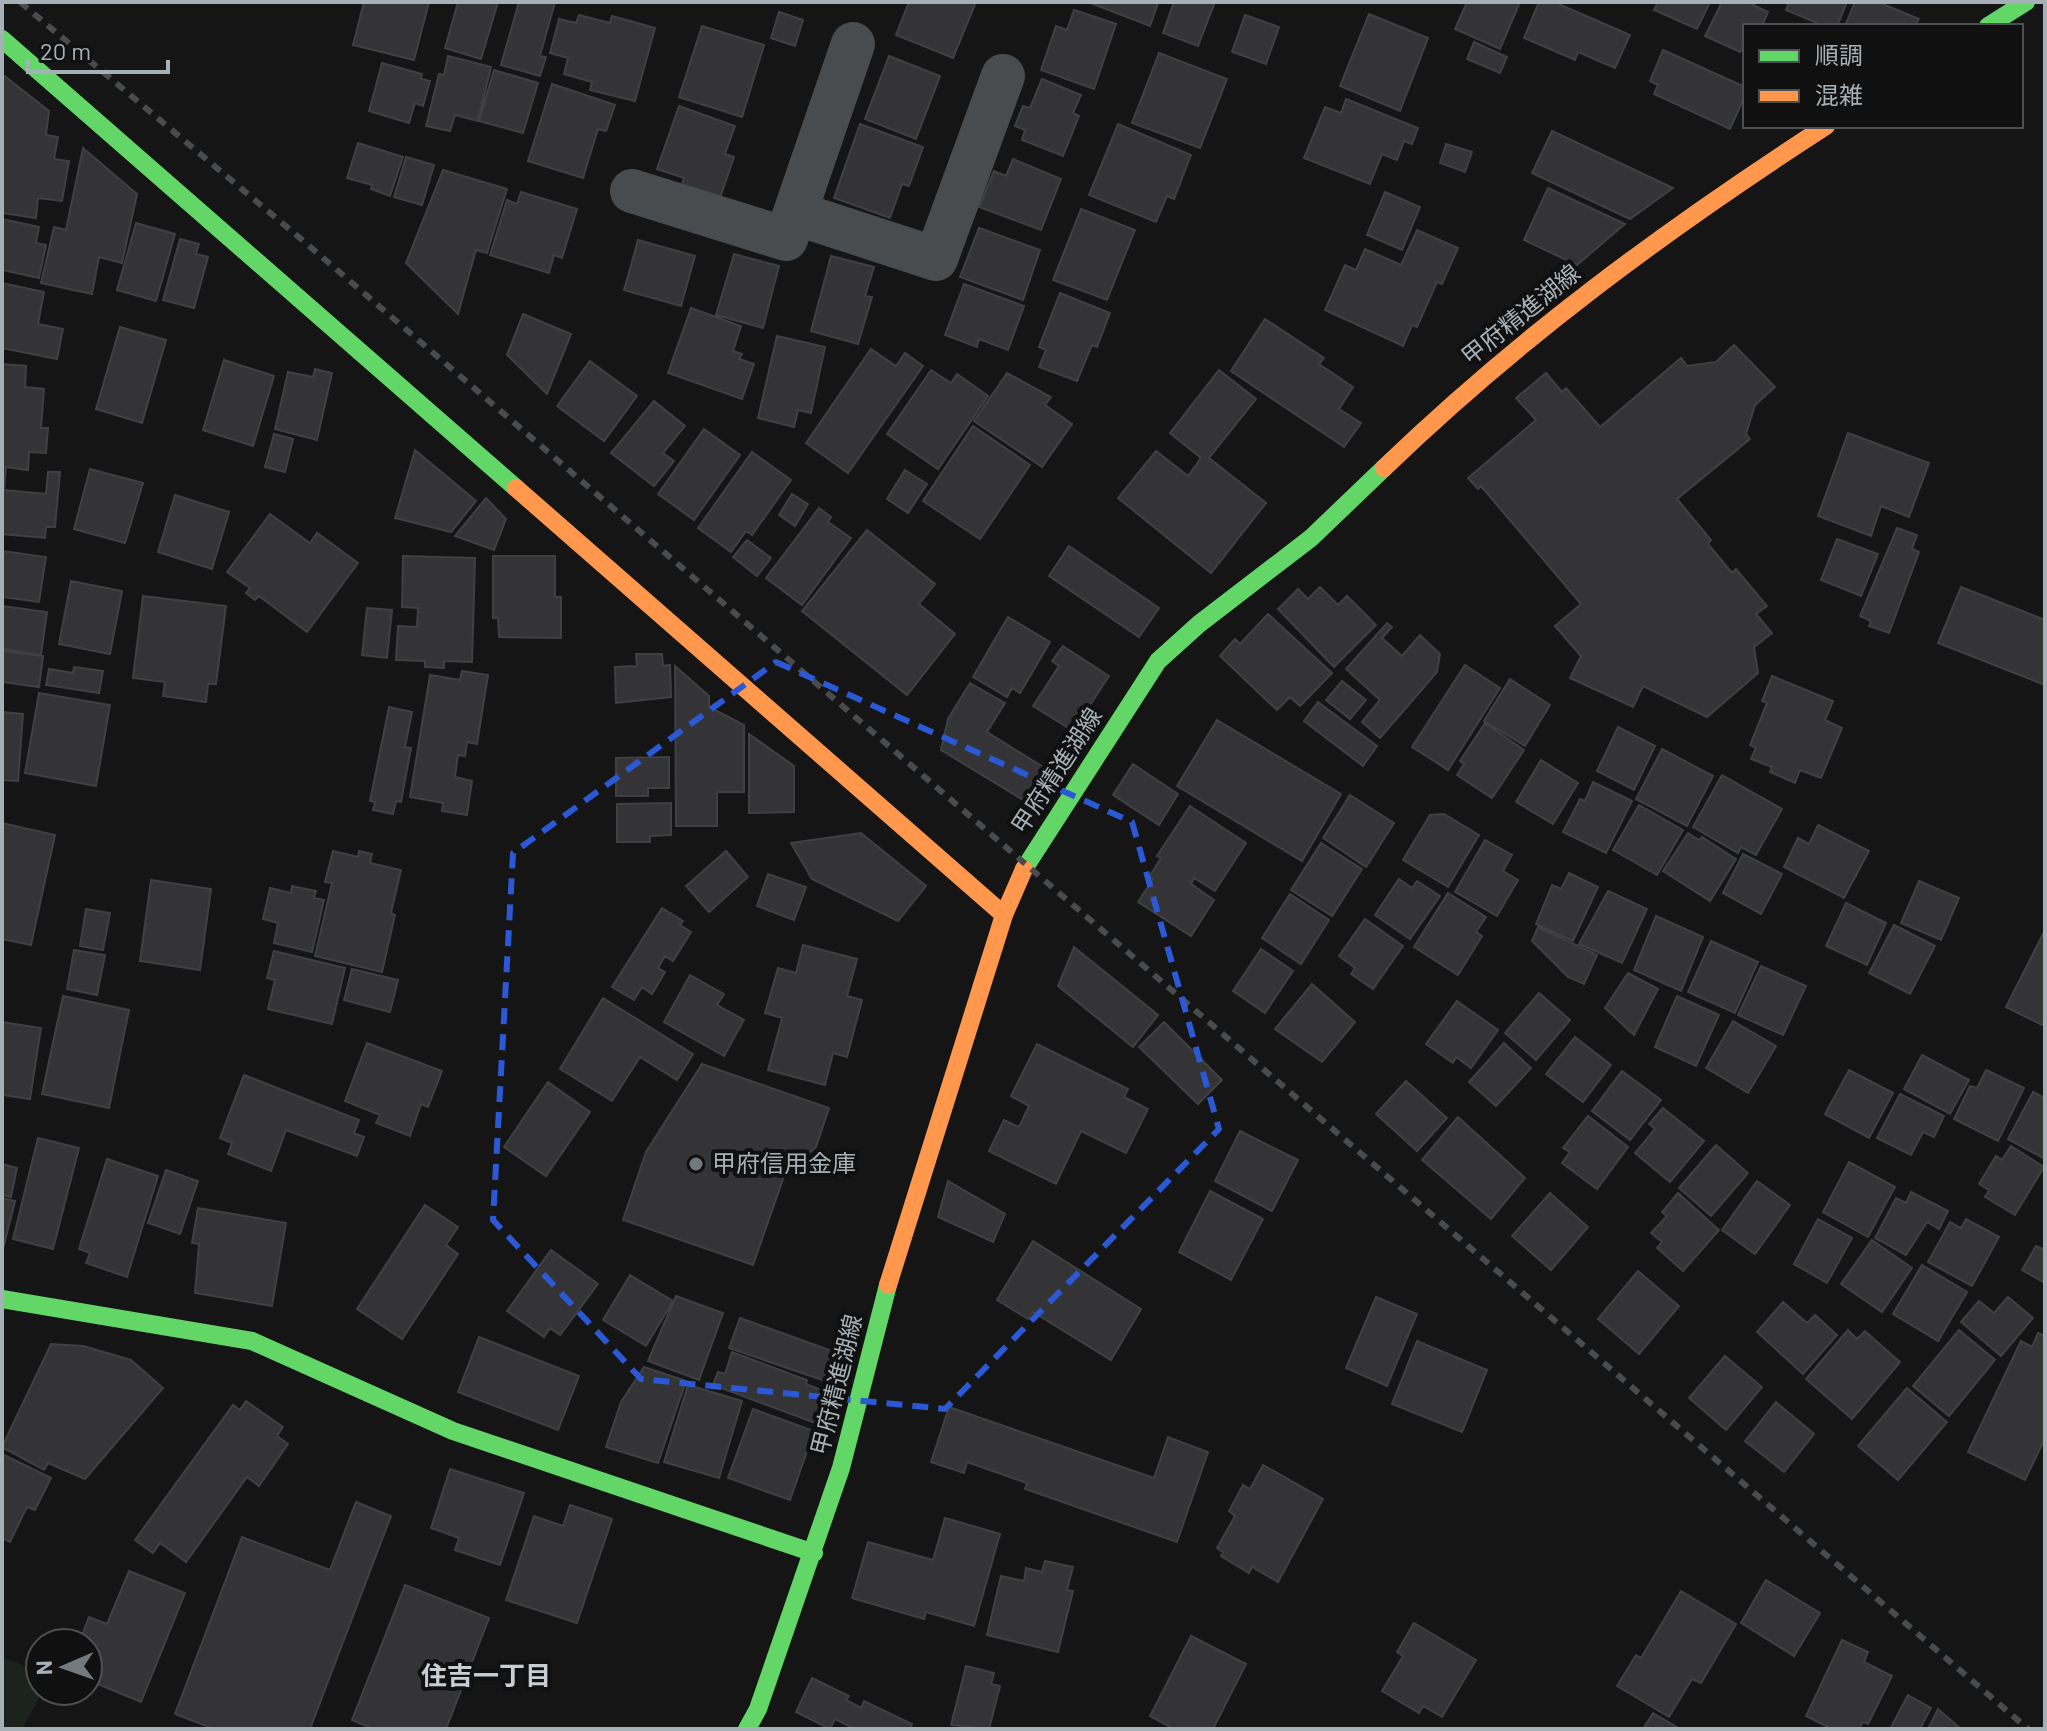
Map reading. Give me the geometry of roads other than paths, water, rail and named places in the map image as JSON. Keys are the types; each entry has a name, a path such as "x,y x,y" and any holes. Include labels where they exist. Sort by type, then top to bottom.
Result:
{"street":[{"path":"1991,24 2026,2"},
{"path":"2,39 1004,915"},
{"path":"632,191 786,239 853,44"},
{"path":"795,213 936,259 1003,76"},
{"name":"甲府精進湖線","path":"747,1729 758,1709 841,1468 900,1237 1004,915 1026,865 1158,661 1199,624 1311,538 1459,396 1577,298 1701,207 1823,128"},
{"path":"2,1299 252,1341 453,1431 814,1553"}],"railway":[{"path":"20,2 307,244 2028,1729"}],"place":[{"name":"甲府信用金庫","path":"696,1164"}],"district":[{"name":"住吉一丁目","path":"486,1676"}]}
